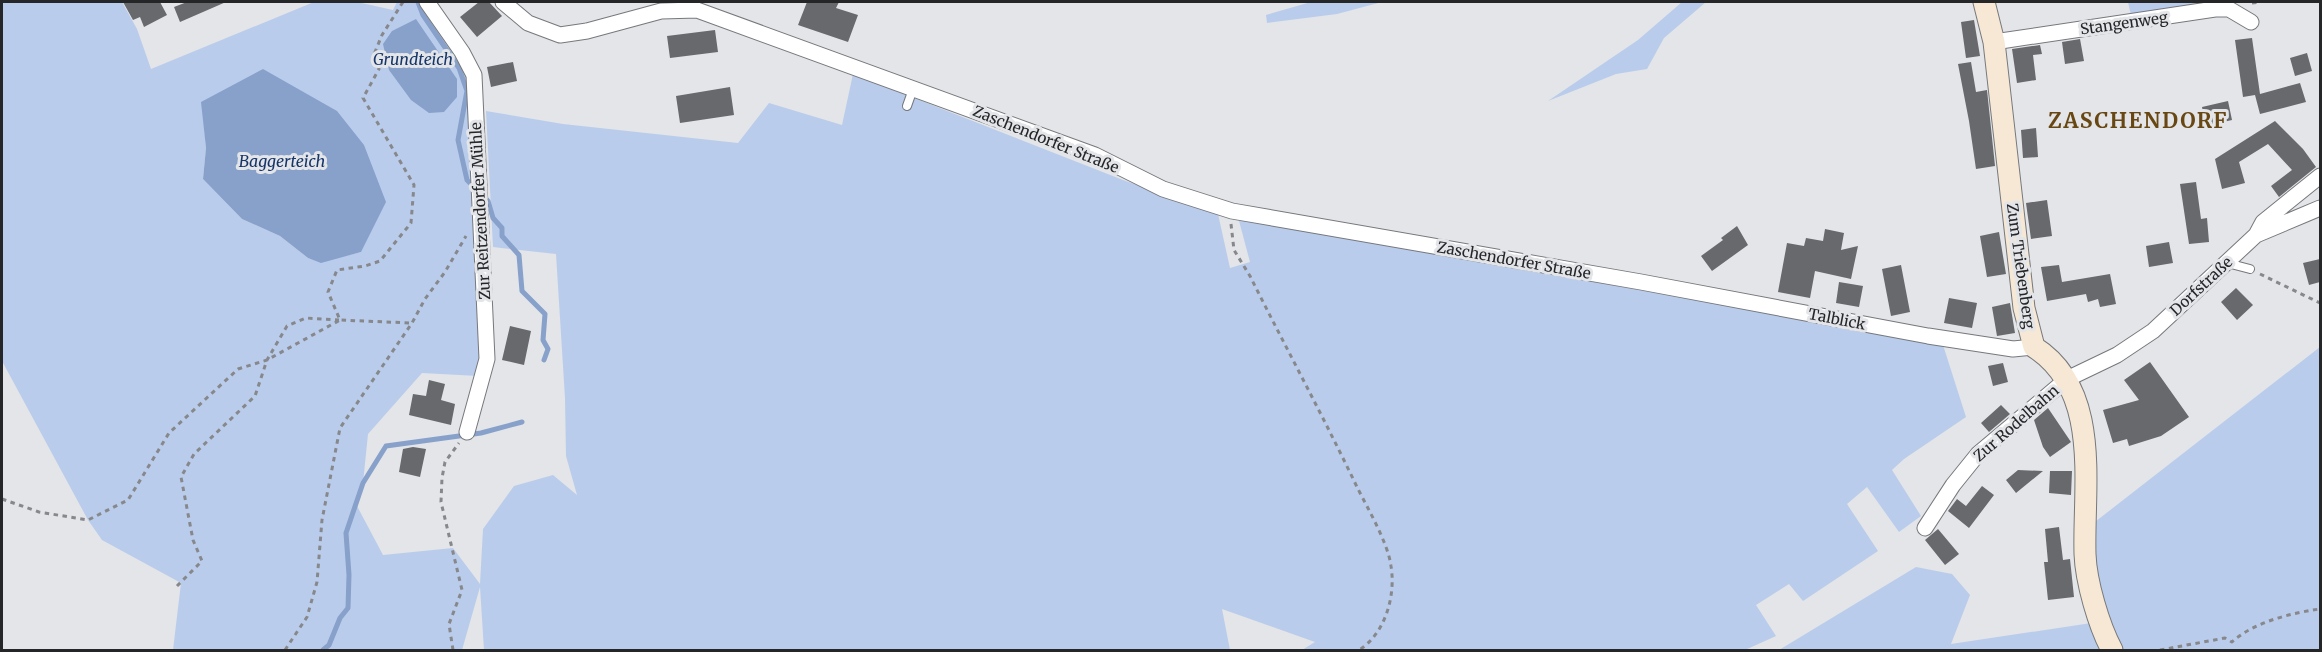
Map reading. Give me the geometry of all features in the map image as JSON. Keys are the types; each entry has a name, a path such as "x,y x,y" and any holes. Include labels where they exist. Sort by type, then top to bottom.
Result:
{"street":[{"name":"Zur Reitzendorfer Mühle","path":"426,2 462,52 474,75 487,359 465,436"},
{"name":"Zaschendorfer Straße","path":"503,2 528,23 560,35 587,31 662,11 697,10 1095,155 1163,189 1232,211 1641,282"},
{"name":"Zum Triebenberg","path":"1984,2 1994,42 2024,308 2034,347 2048,356 2067,379 2085,441 2085,556 2098,622 2112,651"},
{"name":"Stangenweg","path":"1994,42 2215,9 2229,9 2251,22"},
{"name":"Dorfstraße","path":"2067,379 2116,355 2153,331 2256,235 2263,222 2320,176"},
{"path":"2256,235 2320,208"},
{"name":"Talblick","path":"1641,282 1928,336 2013,349 2034,347"},
{"name":"Zur Rodelbahn","path":"1925,528 1953,484 1978,454 2067,379"}],"lane":[{"path":"907,106 913,90"},
{"path":"2227,263 2250,269"}],"path":[{"path":"340,320 328,292 337,270 365,267 380,261 411,223 414,185 363,98 379,69 375,52 382,35 403,2"},
{"path":"285,651 307,617 317,582 322,520 340,428 412,323 424,299 445,272 481,207"},
{"path":"1232,211 1231,232 1234,250 1250,276 1345,462 1377,528 1391,564 1393,589 1386,616 1370,644 1359,651"},
{"path":"2250,269 2320,303"},
{"path":"177,586 202,561 193,540 181,477 194,454 255,396 267,360 287,326 306,318 412,323"},
{"path":"2,499 39,512 88,520 128,500 169,433 238,369 267,360 340,320"},
{"path":"453,651 449,624 462,590 441,502 442,478 445,462 465,436"},
{"path":"2160,651 2225,638 2232,642 2242,633 2277,619 2320,609"}],"shaded area":[{"path":"2,2 122,2 137,29 151,69 314,2 357,2 393,10 397,2 418,2 468,75 484,280 478,376 422,373 368,434 363,483 357,506 383,555 453,548 480,584 483,529 514,486 553,475 577,495 566,456 565,398 556,254 493,247 486,111 563,124 738,143 769,103 842,125 853,74 1123,180 1218,214 1230,268 1250,262 1238,217 1943,345 1966,417 1904,459 1892,470 1921,516 1899,532 1867,487 1847,504 1878,551 1803,601 1789,584 1756,605 1776,636 1745,650 1302,650 1315,642 1222,609 1230,650 484,650 480,587 462,650 173,650 181,583 102,540 88,520 2,361","holes":["202,102 361,252 321,262 308,258 280,236 242,219 203,179 206,148"]},
{"path":"1311,2 1382,2 1337,14 1267,23 1266,15"},
{"path":"1682,2 1706,2 1664,38 1647,69 1616,74 1548,101 1638,40"},
{"path":"2128,2 2227,2 2132,20"},
{"path":"2320,347 2320,650 2117,650 2091,554 2091,525"},
{"path":"1916,567 1952,574 1970,595 1951,644 2098,622 2112,650 1779,650"}],"water":[{"name":"Grundteich","path":"416,19 457,79 457,97 444,112 429,113 411,100 389,70 383,44 392,31"},
{"name":"Baggerteich","path":"263,69 337,111 364,145 386,202 361,252 321,263 308,258 280,236 242,219 203,179 206,148 201,102"}],"building":[{"path":"123,2 160,2 167,15 144,27 140,17 133,20"},
{"path":"187,2 226,2 180,22 174,7"},
{"path":"479,2 489,2 502,16 477,37 460,17"},
{"path":"807,2 839,2 836,8 858,15 848,42 798,25"},
{"path":"1974,20 1980,56 1966,58 1961,22"},
{"path":"715,30 718,52 670,58 667,36"},
{"path":"2252,38 2260,94 2300,83 2306,102 2260,114 2255,95 2243,97 2235,40"},
{"path":"2080,39 2084,61 2065,64 2062,42"},
{"path":"2040,45 2042,54 2033,55 2036,80 2017,83 2012,49"},
{"path":"2307,53 2312,71 2295,76 2290,58"},
{"path":"513,62 517,81 491,87 487,67"},
{"path":"1971,62 1976,92 1987,90 1995,166 1976,169 1958,64"},
{"path":"730,87 734,115 680,123 676,96"},
{"path":"2228,101 2232,120 2206,126 2202,107"},
{"path":"2275,121 2303,149 2316,167 2279,197 2271,186 2292,170 2268,144 2239,162 2245,183 2222,189 2215,159"},
{"path":"2036,128 2038,157 2023,158 2021,130"},
{"path":"2196,182 2201,219 2207,218 2209,242 2189,244 2180,184"},
{"path":"2047,200 2052,236 2031,239 2026,203"},
{"path":"1737,226 1748,245 1712,271 1701,256"},
{"path":"1825,229 1844,233 1841,250 1858,246 1851,279 1815,271 1810,298 1778,292 1787,243 1804,246 1806,238 1823,241"},
{"path":"1999,232 2006,274 1987,277 1980,236"},
{"path":"2169,242 2173,263 2149,267 2146,246"},
{"path":"2320,259 2320,282 2309,285 2303,263"},
{"path":"1901,265 1910,312 1891,316 1882,269"},
{"path":"2059,265 2062,282 2110,274 2116,304 2100,307 2098,299 2088,302 2086,294 2047,301 2041,267"},
{"path":"1839,282 1863,286 1859,307 1836,303"},
{"path":"2236,288 2253,305 2237,320 2221,302"},
{"path":"1949,298 1977,303 1972,328 1944,323"},
{"path":"2010,303 2015,333 1997,336 1992,307"},
{"path":"510,326 531,331 524,365 502,360"},
{"path":"2150,362 2189,417 2161,436 2129,446 2127,439 2113,443 2103,410 2139,400 2124,380"},
{"path":"2003,363 2008,382 1993,386 1988,366"},
{"path":"429,380 445,384 441,400 455,404 451,425 409,415 413,394 426,396"},
{"path":"2001,405 2010,414 1989,432 1981,423"},
{"path":"2048,408 2071,442 2050,457 2043,447 2034,420"},
{"path":"413,447 426,449 420,477 399,472 403,449"},
{"path":"2018,470 2043,471 2016,493 2006,480"},
{"path":"2050,471 2072,471 2071,495 2049,493"},
{"path":"1982,486 1994,495 1969,528 1948,511 1957,499 1966,506"},
{"path":"2059,527 2063,560 2070,559 2074,597 2048,600 2044,562 2048,562 2045,529"},
{"path":"1938,529 1959,554 1945,565 1925,540"}],"waterway":[{"path":"418,2 423,15 459,68 467,91 458,140 467,180 475,188"},
{"path":"484,197 488,201 493,218 502,228 502,236 519,255 522,291 545,314 543,340 548,349 544,360"},
{"path":"323,650 329,645 340,618 348,608 349,575 346,533 363,483 386,446 481,433 522,422"}],"district":[{"name":"ZASCHENDORF","path":"2138,120"}]}
